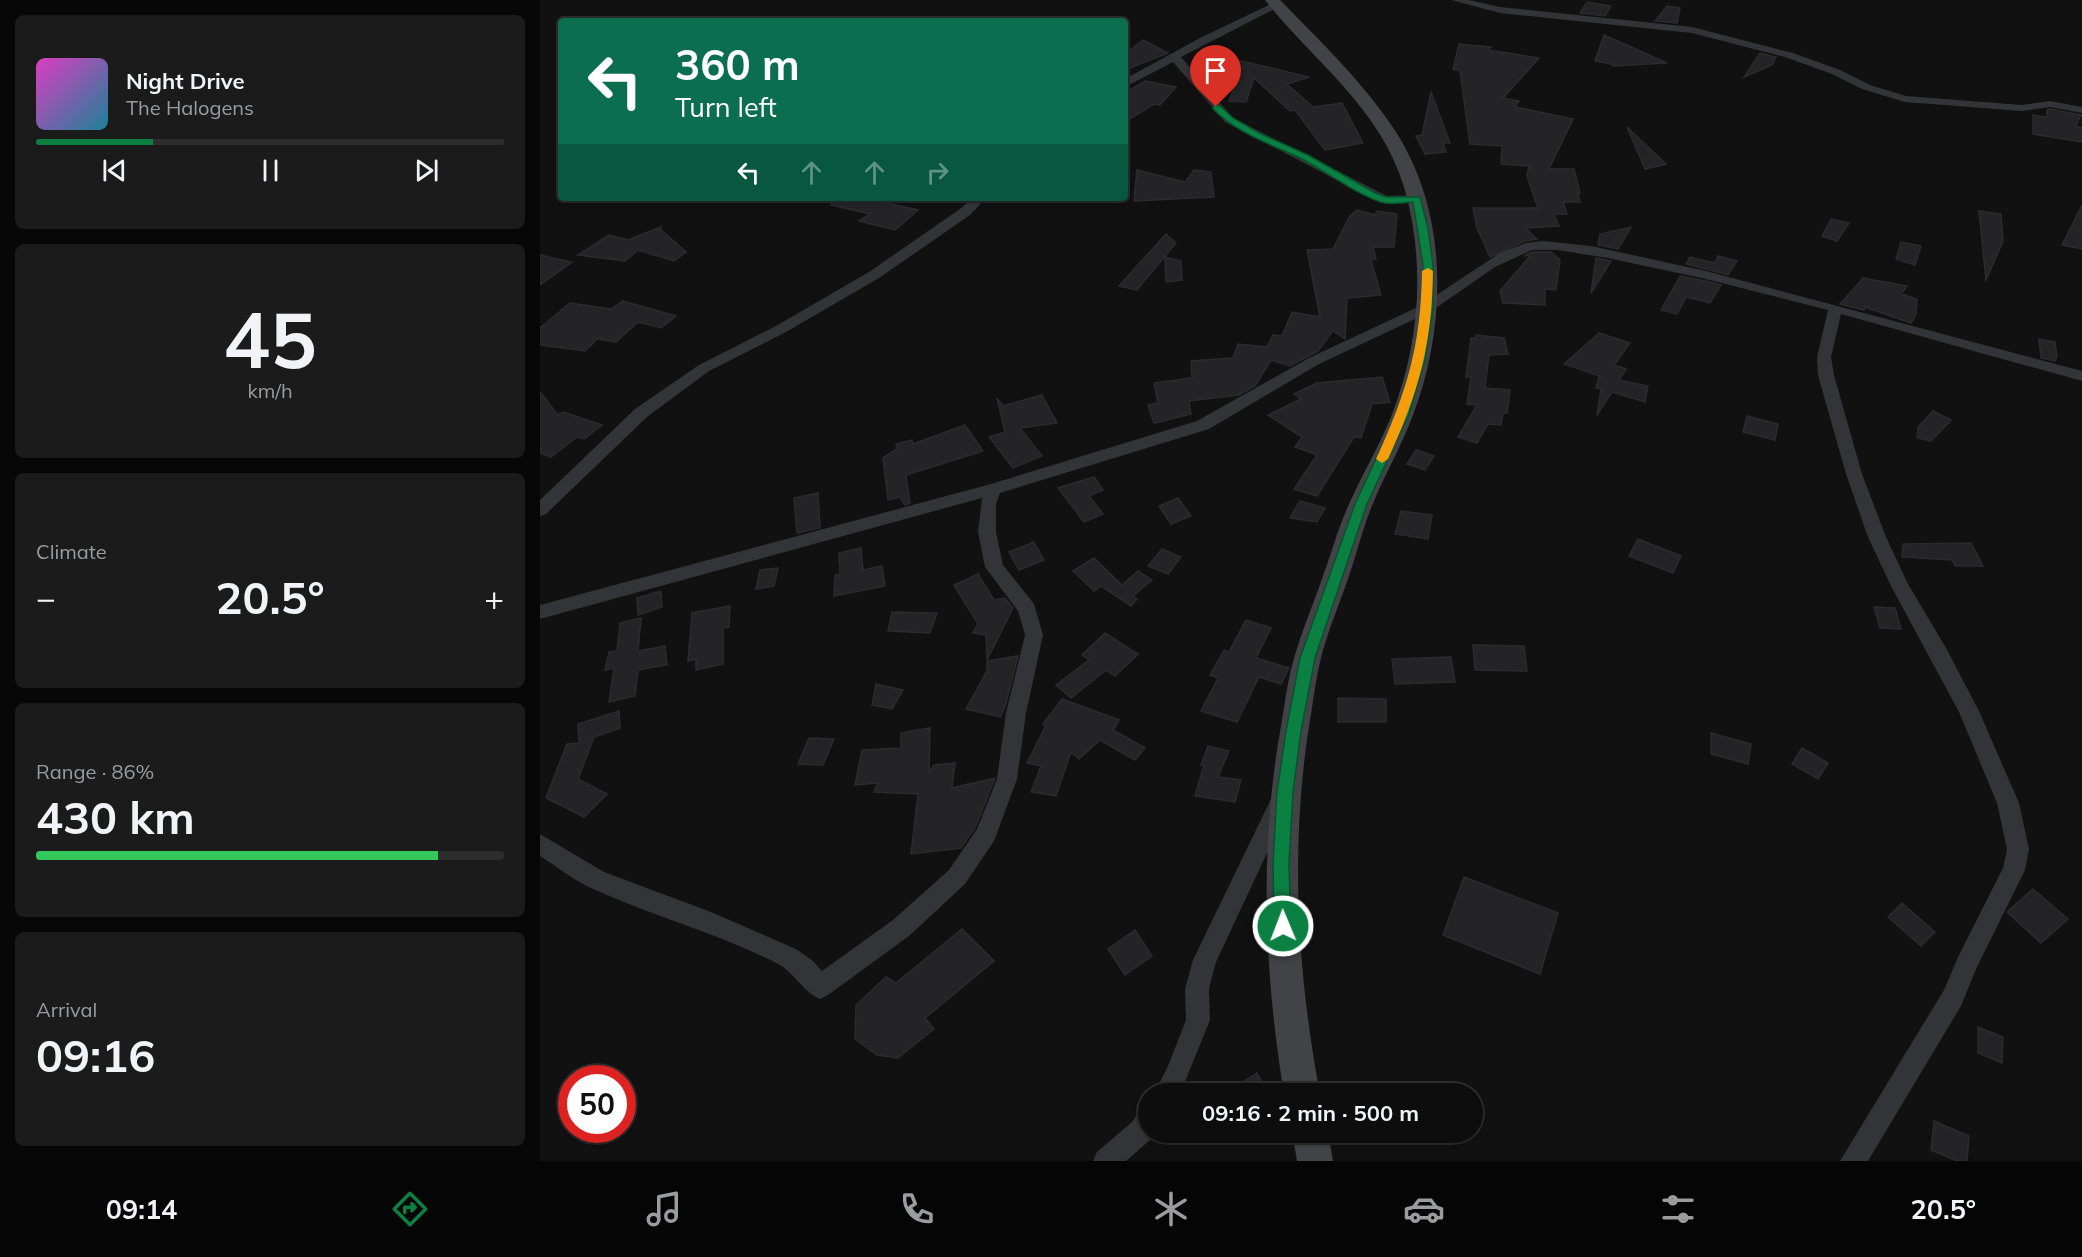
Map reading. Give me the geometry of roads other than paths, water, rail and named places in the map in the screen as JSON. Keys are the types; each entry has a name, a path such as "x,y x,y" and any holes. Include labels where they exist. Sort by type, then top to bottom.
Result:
{"main road":[{"path":"1275,3 1370,110 1399,152 1417,199 1424,228 1428,265 1427,308 1420,360 1403,414 1361,504 1308,658 1293,731 1285,792 1281,864 1283,946 1300,1083"},
{"path":"1312,1143 1315,1161"}],"street":[{"path":"1456,0 1500,10 1676,27 1705,32 1789,55 1836,72 1866,87 1905,99 2022,108 2050,104 2082,110"},
{"path":"1128,82 1275,3"},
{"path":"1174,57 1188,69 1216,107 1229,120 1385,200 1417,199"},
{"path":"540,510 640,413 704,368 782,329 874,275 965,212 977,201"},
{"path":"540,612 993,489 1203,424 1307,364 1427,308 1516,251 1530,246 1543,245 1626,258 1690,272 2082,376"},
{"path":"1835,310 1824,357 1826,375 1854,474 1877,537 1900,586 1969,711 2008,803 2018,849 2014,870 1967,963 1953,998 1853,1161"},
{"path":"540,844 597,880 703,920 788,957 805,969 820,987 901,928 957,877 986,834 1006,779 1016,712 1034,635 1027,609 994,567 987,532 988,504 993,489"},
{"path":"1172,1083 1198,1020 1197,989 1205,960 1285,792"},
{"path":"1106,1161 1138,1134"}]}
